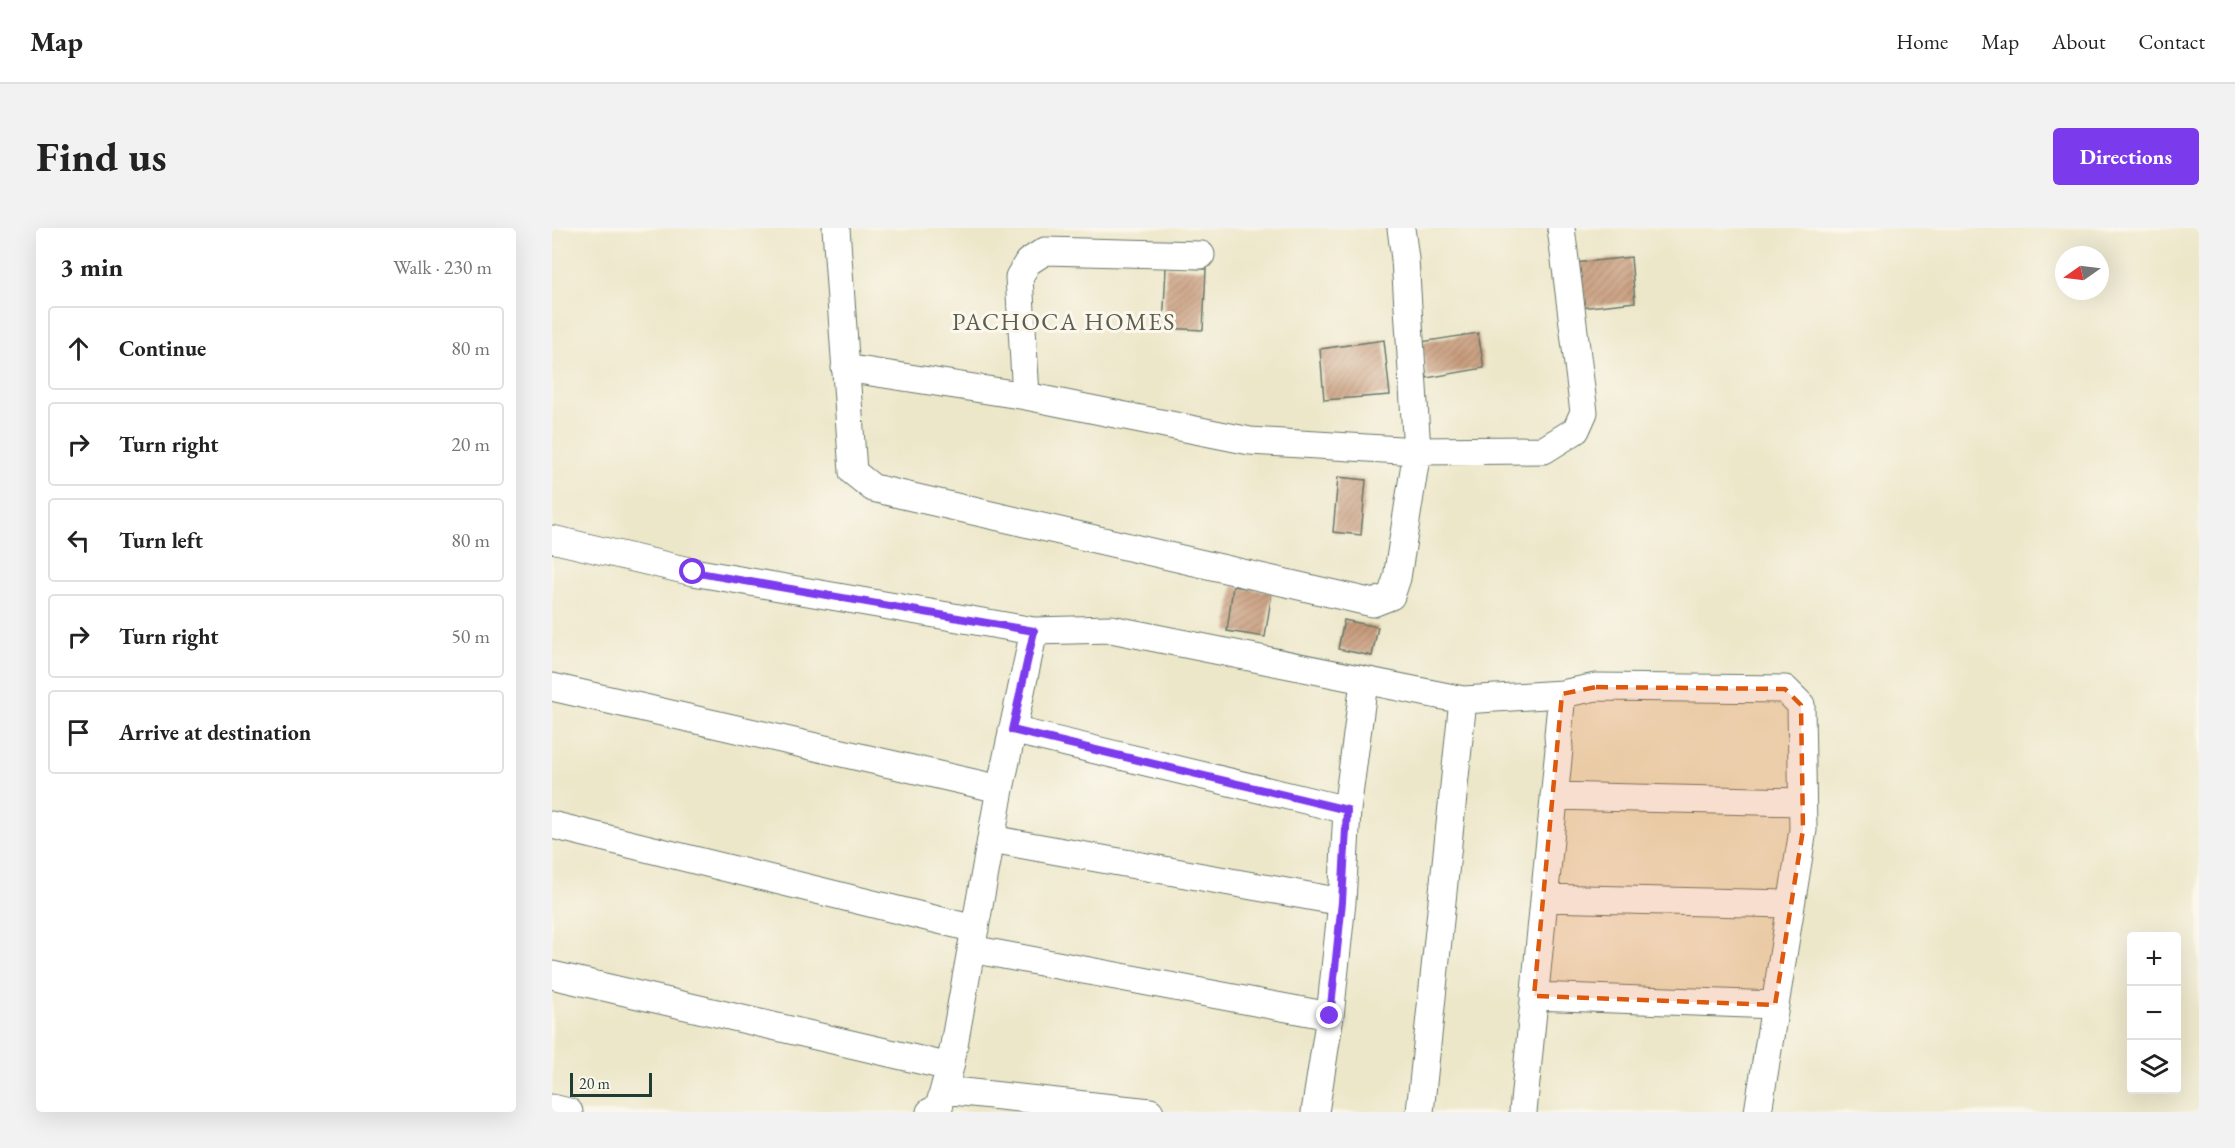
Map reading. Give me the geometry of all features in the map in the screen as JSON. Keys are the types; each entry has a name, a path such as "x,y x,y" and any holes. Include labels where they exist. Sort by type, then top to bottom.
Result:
{"street":[{"path":"836,228 853,472 873,488 1373,603 1390,596 1397,578 1417,452 1401,228"},
{"path":"845,368 1026,396 1250,441 1417,452 1544,450 1576,430 1584,412 1561,228"},
{"path":"1026,396 1018,277 1028,262 1045,251 1201,255"},
{"path":"552,539 693,572 1034,631 1112,629 1463,700 1562,694 1596,687 1785,689 1801,705 1803,830 1758,1112"},
{"path":"941,1090 973,939 1000,789 1034,631"},
{"path":"1315,1112 1330,1016 1342,902 1347,810 1364,681"},
{"path":"552,687 1000,789"},
{"path":"1523,1112 1562,694"},
{"path":"1420,1112 1463,700"},
{"path":"1012,730 1347,810"},
{"path":"1554,796 1802,802"},
{"path":"552,825 973,939 1330,1016"},
{"path":"991,839 1342,902"},
{"path":"1544,898 1791,904"},
{"path":"552,975 941,1090 1150,1112"},
{"path":"1534,996 1775,1005"},
{"path":"552,1108 569,1112"}],"highlighted area":[{"path":"1596,687 1785,689 1801,705 1803,830 1775,1005 1534,996 1562,694"}],"building":[{"path":"1631,257 1635,302 1580,308 1575,263"},
{"path":"1166,267 1206,269 1203,330 1163,328"},
{"path":"1478,333 1484,368 1427,378 1421,342"},
{"path":"1384,340 1390,395 1324,400 1320,349"},
{"path":"1338,477 1366,480 1361,535 1333,532"},
{"path":"1233,586 1272,592 1265,637 1227,631"},
{"path":"1344,620 1378,627 1372,656 1338,649"}],"district":[{"name":"PACHOCA HOMES","path":"1064,322"}],"route":[{"path":"693,572 1034,631 1012,730 1347,810 1342,902 1330,1016"}]}
